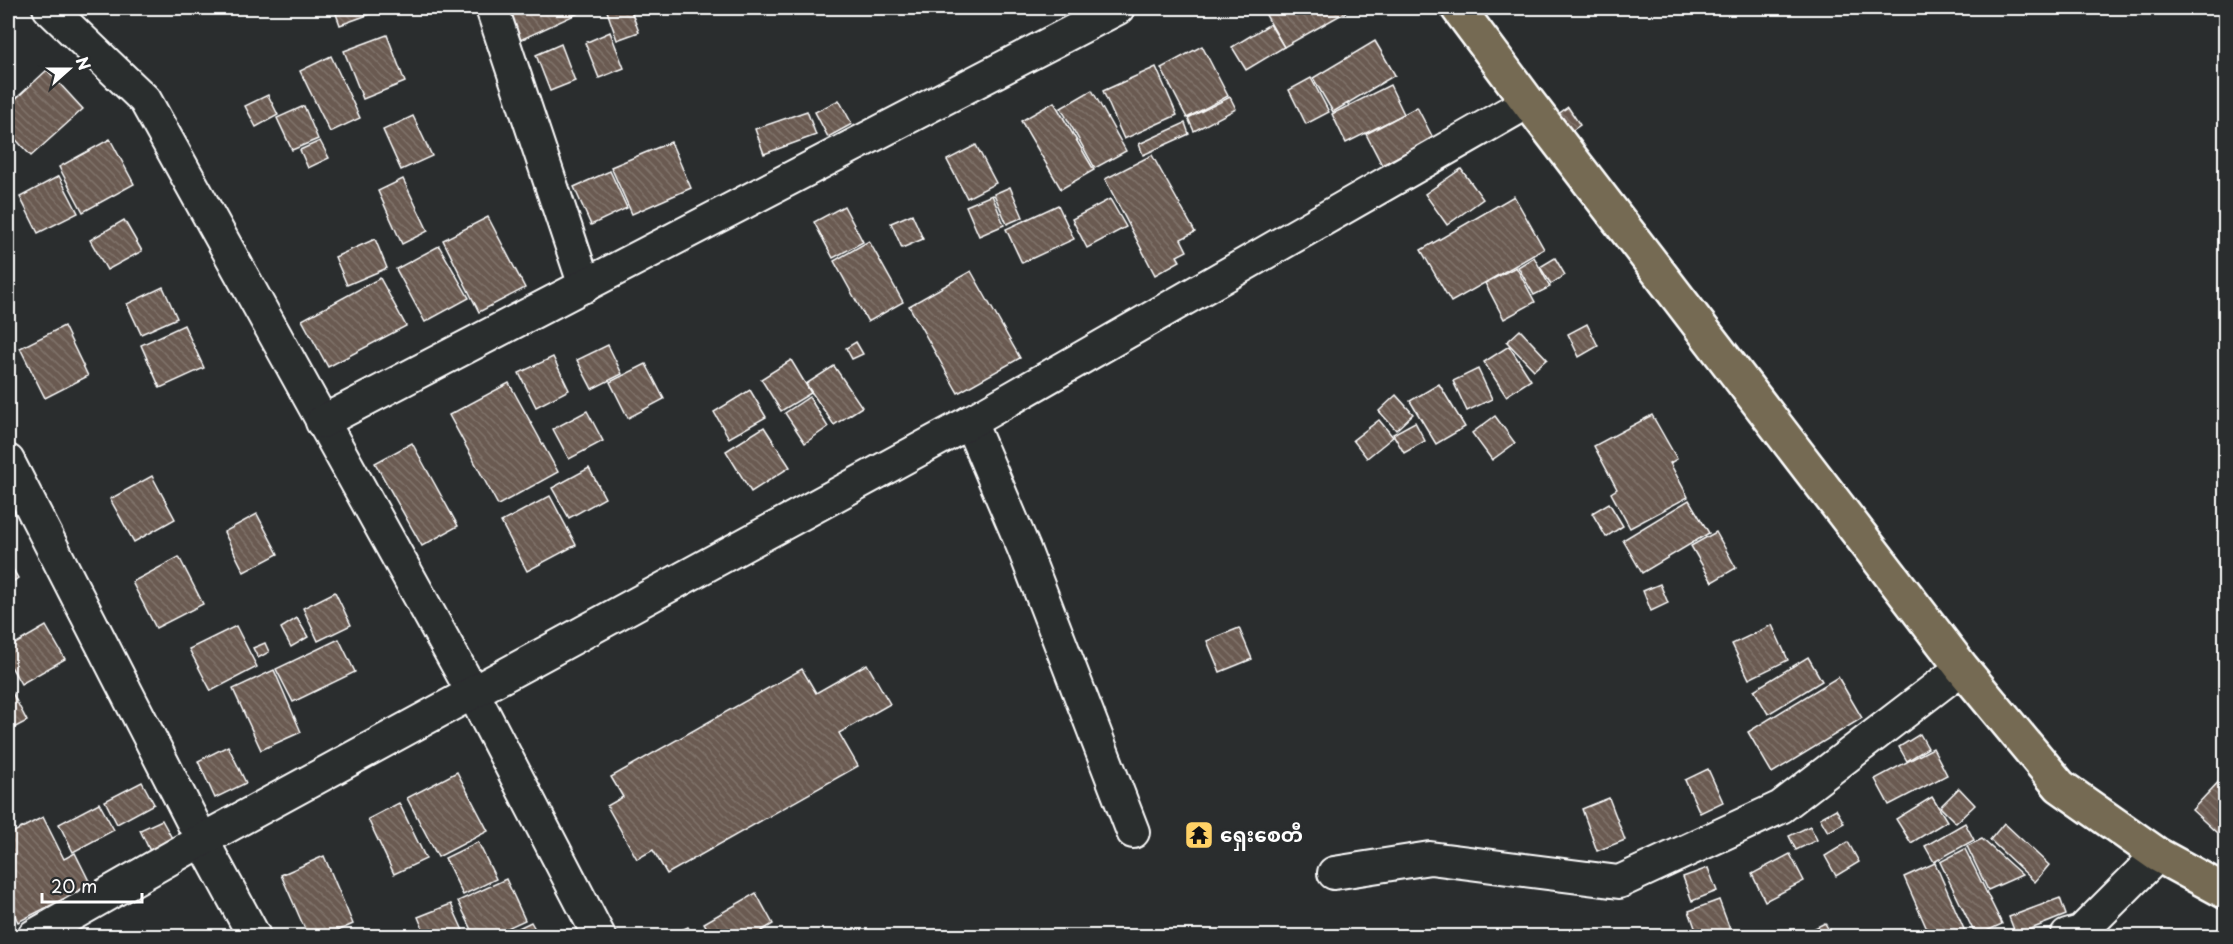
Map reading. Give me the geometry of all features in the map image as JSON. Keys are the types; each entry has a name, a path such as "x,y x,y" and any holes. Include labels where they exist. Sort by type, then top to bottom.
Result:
{"highway":[{"path":"1458,8 1962,668 2060,786 2158,855 2226,892"}],"street":[{"path":"49,8 145,100 473,693 599,936"},
{"path":"492,8 585,286"},
{"path":"322,422 1118,8"},
{"path":"34,936 202,840 970,422 1528,102"},
{"path":"970,422 1024,549 1133,832"},
{"path":"8,462 202,840 254,936"},
{"path":"1334,873 1430,858 1619,882 1780,807 1962,668"},
{"path":"2067,936 2081,932 2158,855"}],"building":[{"path":"334,8 387,8 340,25"},
{"path":"501,8 579,8 581,12 516,42"},
{"path":"630,8 639,32 617,40 607,11"},
{"path":"1262,8 1353,8 1284,47"},
{"path":"1270,24 1284,47 1246,70 1232,47"},
{"path":"610,32 624,68 599,78 585,43"},
{"path":"387,35 405,82 363,99 344,51"},
{"path":"1375,41 1395,75 1333,112 1313,78"},
{"path":"561,44 575,81 550,91 536,55"},
{"path":"1202,46 1228,96 1187,118 1161,68"},
{"path":"331,56 360,118 330,132 300,71"},
{"path":"1156,67 1177,115 1124,139 1103,91"},
{"path":"47,70 83,109 31,156 8,131 8,106"},
{"path":"1311,78 1329,112 1306,124 1289,90"},
{"path":"1390,85 1404,114 1346,143 1332,114"},
{"path":"1092,90 1126,151 1095,168 1061,108"},
{"path":"268,95 278,115 256,127 245,106"},
{"path":"1230,97 1236,109 1194,131 1188,118"},
{"path":"839,100 852,124 828,137 815,112"},
{"path":"1054,102 1094,170 1061,189 1021,121"},
{"path":"304,106 318,139 292,150 277,118"},
{"path":"1417,107 1433,138 1382,165 1366,134"},
{"path":"1568,107 1580,125 1567,134 1554,117"},
{"path":"807,111 816,135 764,154 755,129"},
{"path":"413,116 432,156 401,170 383,130"},
{"path":"1185,123 1189,134 1143,155 1139,144"},
{"path":"110,139 134,184 83,212 59,167"},
{"path":"320,141 329,158 308,168 300,150"},
{"path":"671,142 691,188 632,214 611,167"},
{"path":"976,145 996,183 967,198 947,160"},
{"path":"1152,155 1195,232 1181,239 1187,251 1177,256 1180,261 1155,275 1105,179"},
{"path":"1461,169 1483,199 1447,225 1425,194"},
{"path":"610,171 627,208 591,225 574,187"},
{"path":"59,176 78,213 38,233 20,197"},
{"path":"403,179 428,231 402,244 378,191"},
{"path":"1010,187 1023,217 1007,224 994,194"},
{"path":"992,195 1004,225 979,236 966,206"},
{"path":"1514,196 1544,249 1451,302 1421,250"},
{"path":"1110,199 1126,227 1087,248 1072,219"},
{"path":"1058,205 1074,239 1022,263 1006,229"},
{"path":"844,206 863,242 833,258 814,222"},
{"path":"912,214 923,239 902,248 891,223"},
{"path":"488,217 525,288 479,312 443,240"},
{"path":"124,220 142,251 107,270 90,240"},
{"path":"375,239 387,268 347,285 335,257"},
{"path":"869,241 903,302 868,322 834,261"},
{"path":"439,246 469,298 425,322 396,269"},
{"path":"1534,257 1550,287 1534,295 1518,267"},
{"path":"1555,258 1565,275 1551,284 1540,267"},
{"path":"1516,267 1535,302 1504,319 1485,283"},
{"path":"971,271 1020,358 958,393 909,306"},
{"path":"380,278 406,326 328,367 302,320"},
{"path":"163,287 177,318 141,334 127,304"},
{"path":"1587,324 1598,346 1579,357 1568,334"},
{"path":"184,325 204,368 160,388 141,345"},
{"path":"64,326 88,376 45,398 20,348"},
{"path":"1520,330 1547,359 1534,370 1507,342"},
{"path":"856,342 863,354 852,359 846,348"},
{"path":"608,345 622,374 592,389 577,360"},
{"path":"1509,346 1531,380 1506,396 1484,362"},
{"path":"553,357 569,390 536,407 519,373"},
{"path":"791,360 811,393 781,411 761,379"},
{"path":"646,364 664,399 628,418 610,382"},
{"path":"834,366 862,407 834,425 806,384"},
{"path":"1478,369 1492,399 1467,411 1453,381"},
{"path":"509,383 558,472 498,505 449,415"},
{"path":"1439,384 1465,427 1436,444 1410,401"},
{"path":"750,390 766,417 729,438 714,412"},
{"path":"1396,395 1413,414 1396,430 1379,411"},
{"path":"809,397 828,427 805,443 785,413"},
{"path":"587,411 603,441 569,459 553,429"},
{"path":"1652,415 1677,459 1670,463 1688,497 1630,528 1611,493 1617,489 1594,446"},
{"path":"1495,416 1515,443 1492,460 1472,433"},
{"path":"1379,420 1393,437 1367,458 1353,440"},
{"path":"1415,422 1425,441 1404,453 1393,434"},
{"path":"764,427 790,467 751,492 726,451"},
{"path":"412,443 458,526 422,546 375,463"},
{"path":"589,468 605,498 569,518 552,488"},
{"path":"152,476 175,519 134,542 110,499"},
{"path":"550,496 576,545 527,571 501,522"},
{"path":"1689,500 1709,533 1642,573 1623,540"},
{"path":"1609,503 1623,526 1606,537 1592,513"},
{"path":"257,514 278,554 244,572 224,532"},
{"path":"1716,532 1736,568 1712,582 1691,546"},
{"path":"179,557 203,604 156,628 132,582"},
{"path":"8,561 18,578 8,585"},
{"path":"1660,584 1668,603 1651,611 1643,591"},
{"path":"335,592 351,625 318,641 303,608"},
{"path":"297,618 308,637 291,647 281,628"},
{"path":"1772,625 1788,660 1749,679 1732,644"},
{"path":"46,626 65,659 21,684 8,661 8,648"},
{"path":"236,626 257,667 211,691 189,649"},
{"path":"1239,628 1252,659 1220,672 1207,641"},
{"path":"339,639 355,672 293,702 276,669"},
{"path":"265,643 269,652 258,658 253,648"},
{"path":"1808,657 1822,681 1768,714 1754,690"},
{"path":"867,664 890,704 839,733 858,766 667,874 653,850 637,859 607,806 623,797 611,777 802,669 816,693"},
{"path":"274,670 301,732 261,750 233,689"},
{"path":"1838,677 1862,718 1772,773 1748,732"},
{"path":"8,685 27,721 8,731"},
{"path":"1920,734 1928,748 1907,761 1899,747"},
{"path":"228,746 246,783 215,798 198,761"},
{"path":"1933,748 1947,775 1889,805 1875,779"},
{"path":"1708,769 1723,802 1700,813 1685,780"},
{"path":"457,772 488,831 438,857 407,798"},
{"path":"2226,774 2226,824 2217,833 2192,810"},
{"path":"142,782 154,804 117,824 105,801"},
{"path":"1959,788 1975,805 1956,823 1940,807"},
{"path":"1932,797 1947,821 1911,843 1896,819"},
{"path":"1609,798 1625,840 1597,851 1582,809"},
{"path":"99,803 114,830 73,852 59,824"},
{"path":"399,803 426,859 394,874 368,819"},
{"path":"1836,809 1844,823 1828,832 1820,818"},
{"path":"43,817 64,859 75,853 91,885 18,922 8,902 8,835"},
{"path":"162,820 174,842 151,853 140,830"},
{"path":"1965,823 1974,840 1934,862 1925,846"},
{"path":"2004,823 2049,865 2035,882 1990,840"},
{"path":"1810,826 1817,840 1796,850 1789,836"},
{"path":"1982,839 2022,875 1988,890 1967,846"},
{"path":"478,842 496,879 463,895 445,858"},
{"path":"1848,842 1859,862 1836,876 1825,856"},
{"path":"1965,849 2002,924 1976,936 1940,862"},
{"path":"1790,854 1804,881 1765,901 1752,874"},
{"path":"324,856 353,924 326,936 308,936 281,875"},
{"path":"1935,863 1967,936 1930,936 1904,877"},
{"path":"1708,868 1717,891 1692,901 1683,877"},
{"path":"506,879 525,920 490,936 475,936 458,901"},
{"path":"756,893 773,924 761,931 764,936 712,936 704,923"},
{"path":"2060,898 2066,915 2016,935 2009,917"},
{"path":"1719,900 1731,932 1718,936 1698,936 1689,911"},
{"path":"451,904 465,935 426,936 418,917"},
{"path":"531,922 539,936 502,936"},
{"path":"1825,923 1832,936 1801,935"},
{"path":"688,927 693,936 669,936"},
{"path":"1676,929 1678,936 1656,936"}],"place":[{"name":"ရှေးစေတီ","path":"1199,835"}]}
